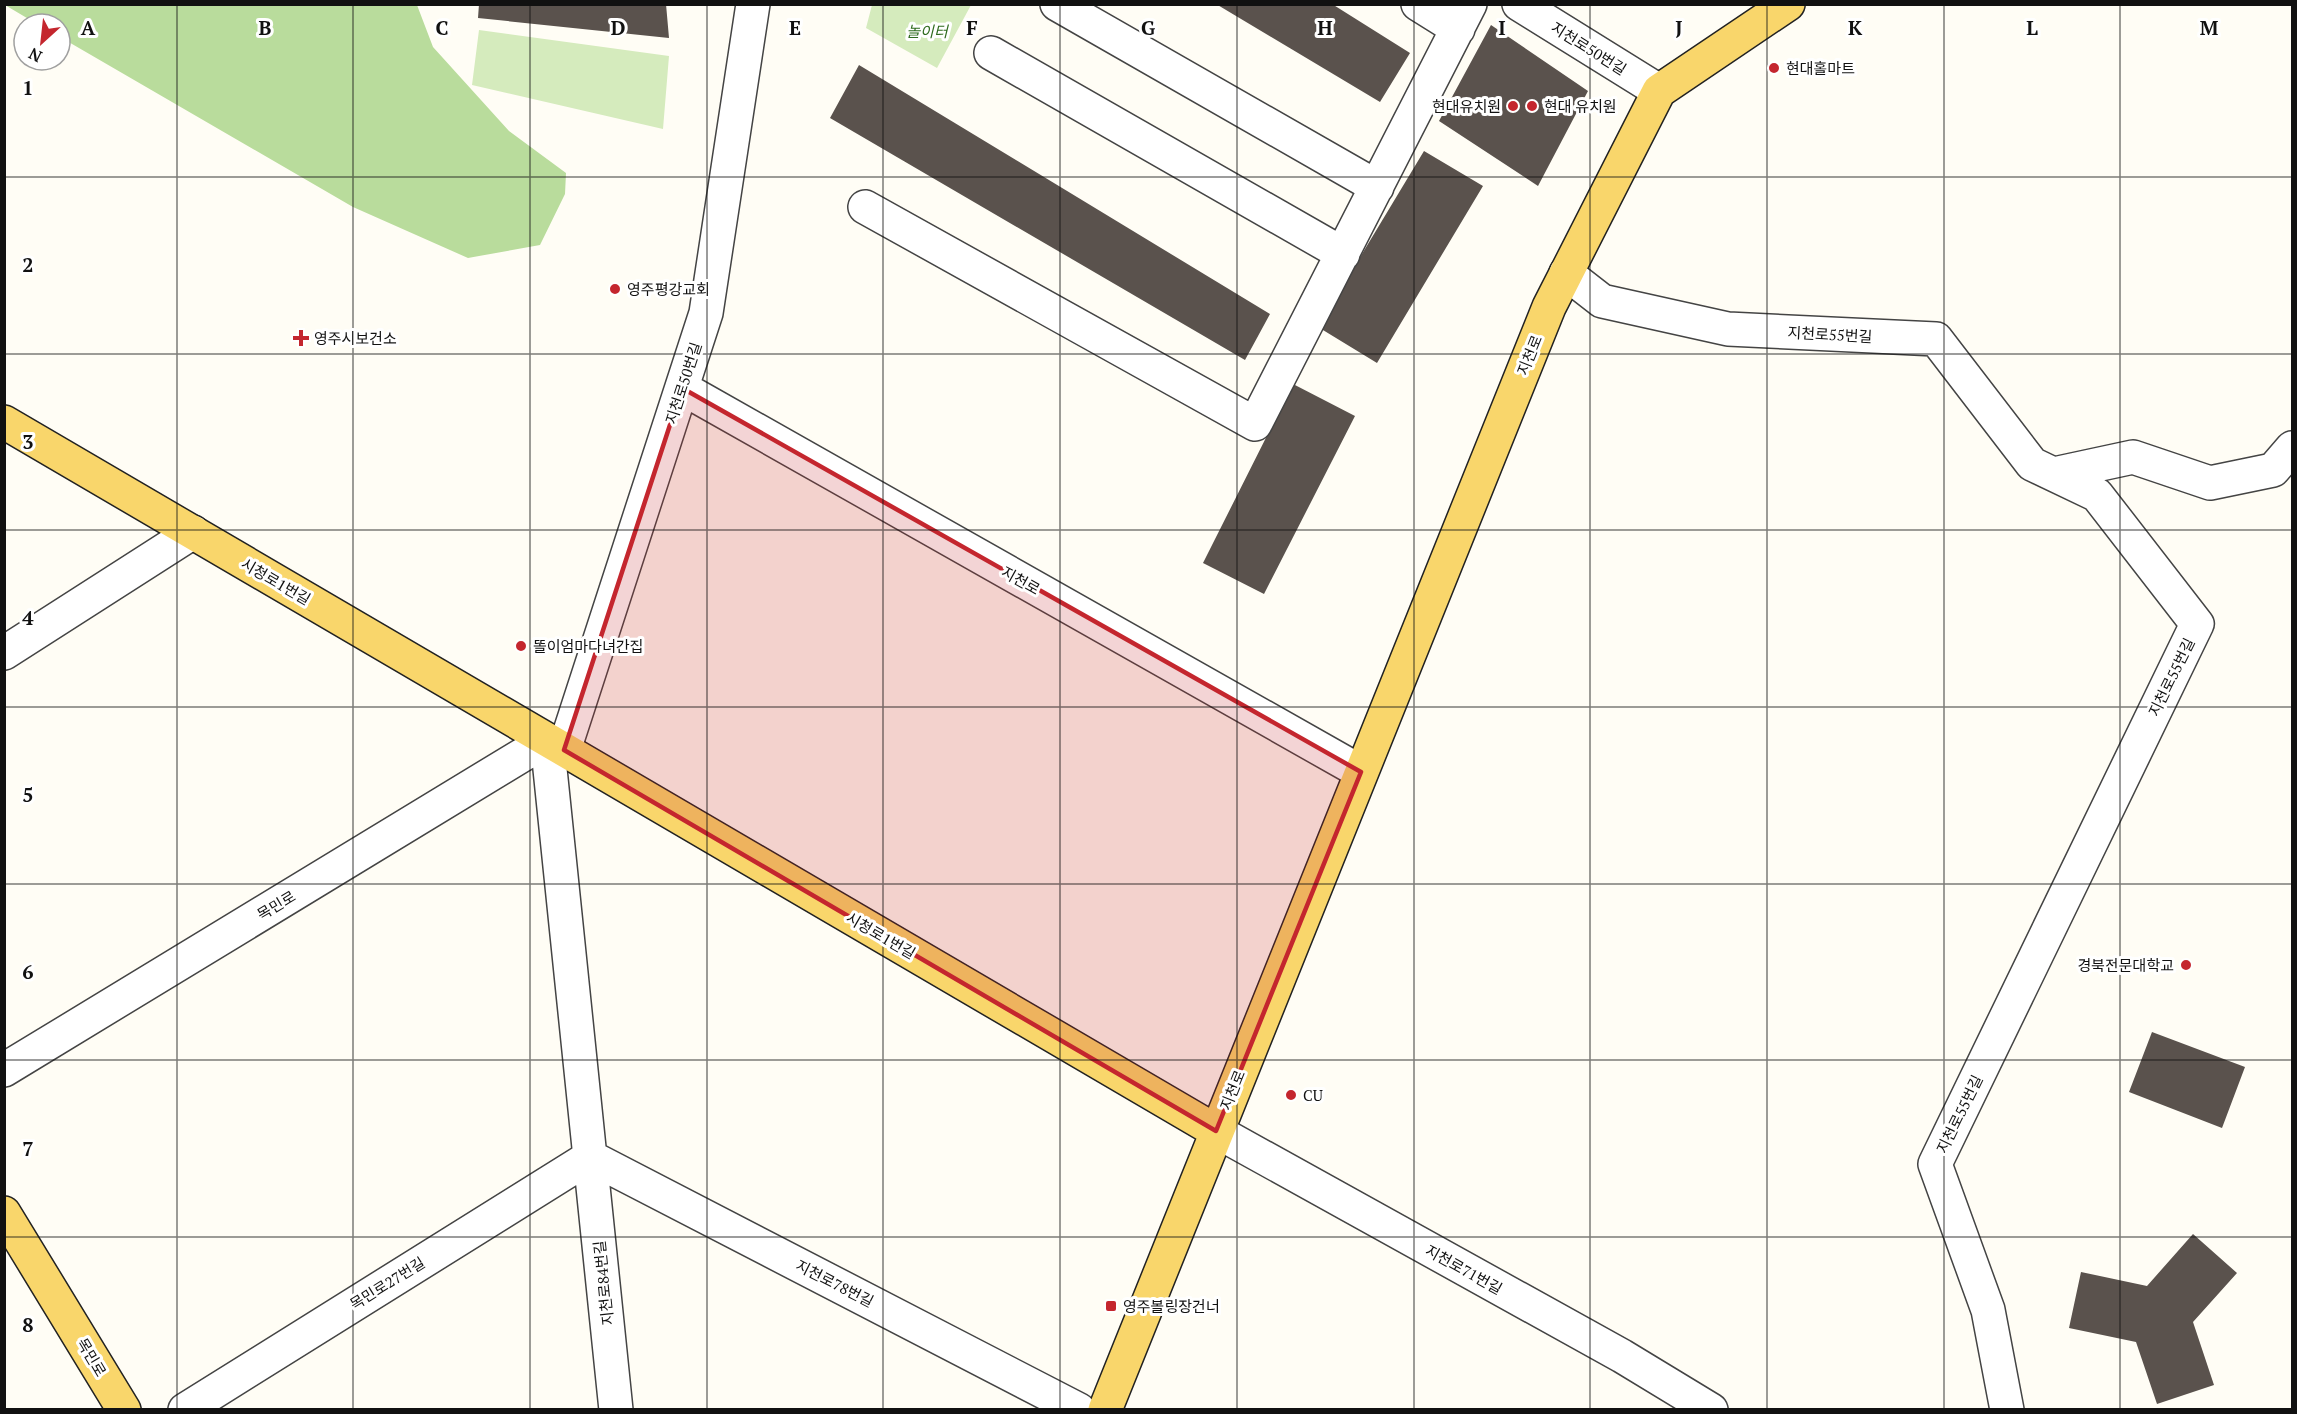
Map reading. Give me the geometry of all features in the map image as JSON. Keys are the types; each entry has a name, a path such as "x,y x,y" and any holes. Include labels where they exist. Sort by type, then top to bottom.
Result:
{"main road":[{"name":"지천로","path":"1105,1410 1549,307 1659,91 1788,4"},
{"name":"시청로1번길","path":"4,422 1216,1131"},
{"name":"목민로","path":"4,1213 124,1410"}],"street":[{"name":"지천로50번길","path":"556,745 682,388 706,313 753,4"},
{"path":"1057,4 1377,187"},
{"path":"865,207 1255,424 1464,16 1418,4"},
{"name":"지천로50번길","path":"1520,4 1659,91"},
{"path":"991,53 1343,254"},
{"name":"지천로55번길","path":"1566,273 1602,301 1728,329 1936,339 2032,464 2097,495 2197,624 1935,1164 1988,1310 2007,1410"},
{"name":"지천로","path":"682,388 1361,771"},
{"path":"2054,474 2133,457 2210,483 2273,470 2292,448"},
{"path":"4,653 193,532"},
{"path":"556,745 590,1157"},
{"name":"목민로","path":"4,1070 556,745"},
{"name":"지천로71번길","path":"1216,1131 1622,1356 1711,1410"},
{"name":"지천로84번길","path":"590,1157 624,1406"},
{"name":"목민로27번길","path":"185,1410 590,1157"},
{"name":"지천로78번길","path":"590,1157 1079,1410"}],"highlighted area":[{"path":"682,388 1361,772 1216,1131 564,750"}],"green space":[{"name":"놀이터","path":"872,4 971,5 937,68 866,28"},
{"path":"5,5 417,5 433,47 509,131 566,173 565,194 540,245 468,258 353,207 72,44 72,12 17,12"},
{"path":"479,30 669,56 663,129 472,85"}],"building":[{"path":"479,4 666,4 669,38 478,18"},
{"path":"1216,4 1332,4 1410,53 1380,102"},
{"name":"현대유치원","path":"1491,25 1588,91 1538,186 1439,121"},
{"path":"859,65 1270,314 1245,360 830,118"},
{"path":"1424,151 1483,186 1377,363 1318,327"},
{"path":"1293,384 1355,416 1264,594 1203,563"},
{"path":"2152,1032 2245,1067 2222,1128 2129,1092"},
{"path":"2193,1234 2237,1273 2193,1322 2214,1385 2157,1404 2136,1342 2069,1328 2081,1272 2147,1286"}],"place":[{"name":"현대홀마트","path":"1774,68"},
{"name":"현대유치원","path":"1513,106"},
{"name":"현대 유치원","path":"1532,106"},
{"name":"영주평강교회","path":"615,289"},
{"name":"영주시보건소","path":"301,338"},
{"name":"똘이엄마다녀간집","path":"521,646"},
{"name":"경북전문대학교","path":"2186,965"},
{"name":"CU","path":"1291,1095"},
{"name":"영주볼링장건너","path":"1111,1306"}]}
